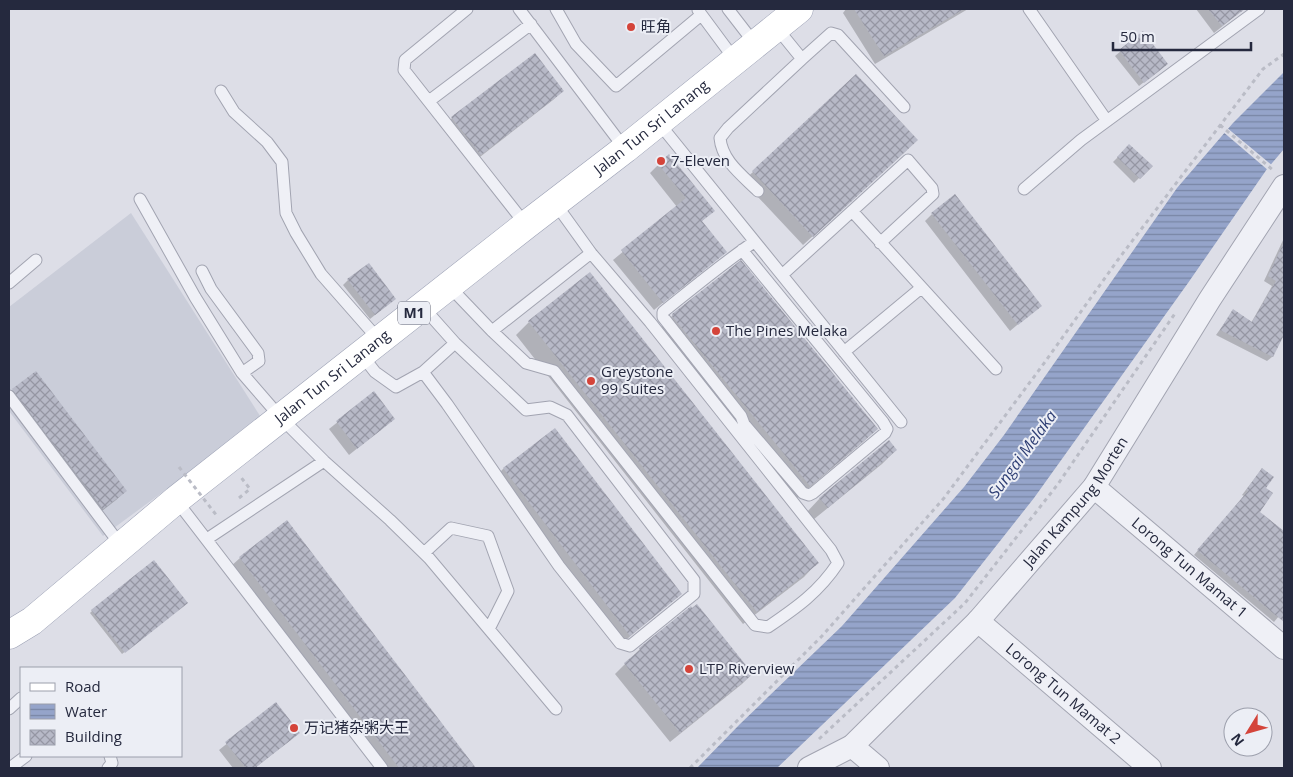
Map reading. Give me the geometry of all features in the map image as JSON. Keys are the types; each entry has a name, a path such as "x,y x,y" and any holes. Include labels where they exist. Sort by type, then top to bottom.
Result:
{"main road":[{"name":"Jalan Tun Sri Lanang","path":"15,631 122,546 176,500 625,149 799,9"}],"street":[{"name":"Jalan Kampung Morten","path":"809,768 852,746 978,621 1094,487 1210,299 1279,174"},
{"name":"Lorong Tun Mamat 1","path":"1094,487 1284,648"},
{"name":"Lorong Tun Mamat 2","path":"978,621 1150,768"},
{"path":"852,746 878,768"}],"lane":[{"path":"467,9 405,60 404,70 526,225"},
{"path":"519,9 625,149"},
{"path":"556,9 576,44 616,86 699,12 745,52"},
{"path":"728,9 745,52"},
{"path":"1028,9 1107,121"},
{"path":"1024,189 1055,161 1107,121 1259,9"},
{"path":"429,101 531,24"},
{"path":"776,27 802,59"},
{"path":"758,191 725,157 721,148 720,138 728,128 831,34 838,35 904,107"},
{"path":"221,91 234,112 266,142 282,162 286,213 321,274 370,347 375,372 396,388 423,372 455,343"},
{"path":"658,122 901,422"},
{"path":"782,275 908,160 932,188 934,194 880,243"},
{"path":"140,199 195,297 242,373 281,418 324,461 424,553 556,709"},
{"path":"448,286 492,331 526,362 554,371 755,625 768,627 801,604 827,581 838,563 831,550 650,322 591,253 555,202"},
{"path":"852,211 996,369"},
{"path":"742,250 887,429 885,433 813,494 803,493 744,424 741,416 663,317 663,312 742,250 754,242"},
{"path":"492,331 591,253"},
{"path":"9,284 36,260"},
{"path":"202,271 211,289 258,353 259,360 242,373"},
{"path":"844,352 921,288"},
{"path":"422,306 455,343 526,410 550,407 567,415 694,580 694,594 630,646 620,643 560,566 423,372"},
{"path":"9,396 122,546"},
{"path":"207,539 324,461"},
{"path":"176,500 382,768"},
{"path":"424,553 451,528 488,536 508,591 489,629"},
{"path":"9,709 20,699"},
{"path":"10,768 25,757"},
{"path":"108,768 112,763 110,757"}],"path":[{"path":"690,768 822,636 944,498 1117,261 1220,125 1264,69 1284,54"},
{"path":"1220,125 1279,174"},
{"path":"816,741 965,603 1058,484 1178,309"},
{"path":"228,459 250,489 237,500"},
{"path":"179,467 217,516 223,511"}],"shaded area":[{"path":"131,213 262,419 103,536 9,411 9,307"}],"water":[{"name":"Sungai Melaka","path":"1284,72 1284,149 1267,169 1034,498 955,598 777,768 697,768 842,626 964,487 1004,435 1177,188 1233,123"}],"pier":[{"path":"1226,127 1273,166 1269,171 1222,131"}],"building":[{"path":"854,9 964,9 884,56"},
{"path":"1208,9 1245,9 1222,26"},
{"path":"1143,31 1168,64 1144,83 1119,50"},
{"path":"535,53 564,91 481,155 451,117"},
{"path":"856,74 918,140 813,237 752,171"},
{"path":"1129,144 1153,166 1140,179 1117,157"},
{"path":"669,154 715,211 702,221 727,252 663,303 621,250 686,198 658,164"},
{"path":"955,194 1042,306 1018,325 931,213"},
{"path":"1284,242 1284,335 1273,357 1220,330 1233,309 1252,322 1276,281 1268,276"},
{"path":"741,260 878,429 810,486 672,316 672,314"},
{"path":"369,263 396,299 375,315 347,279"},
{"path":"590,272 819,563 757,612 528,321"},
{"path":"36,371 127,491 103,509 12,389"},
{"path":"374,391 395,419 357,449 336,421"},
{"path":"555,428 682,594 630,636 503,468"},
{"path":"889,440 897,450 828,508 819,498"},
{"path":"1262,468 1274,477 1266,488 1273,493 1260,512 1284,531 1284,622 1197,550 1248,491 1246,490"},
{"path":"287,520 476,768 399,768 239,557"},
{"path":"154,560 188,603 125,653 91,610"},
{"name":"LTP Riverview","path":"697,604 753,674 680,733 624,663 640,650 639,648 691,606 692,608"},
{"path":"276,702 300,733 255,768 246,768 225,742"}],"place":[{"name":"旺角","path":"631,27"},
{"name":"7-Eleven","path":"661,161"},
{"name":"The Pines Melaka","path":"716,331"},
{"name":"Greystone 99 Suites","path":"591,381"},
{"name":"LTP Riverview","path":"689,669"},
{"name":"万记猪杂粥大王","path":"294,728"}]}
